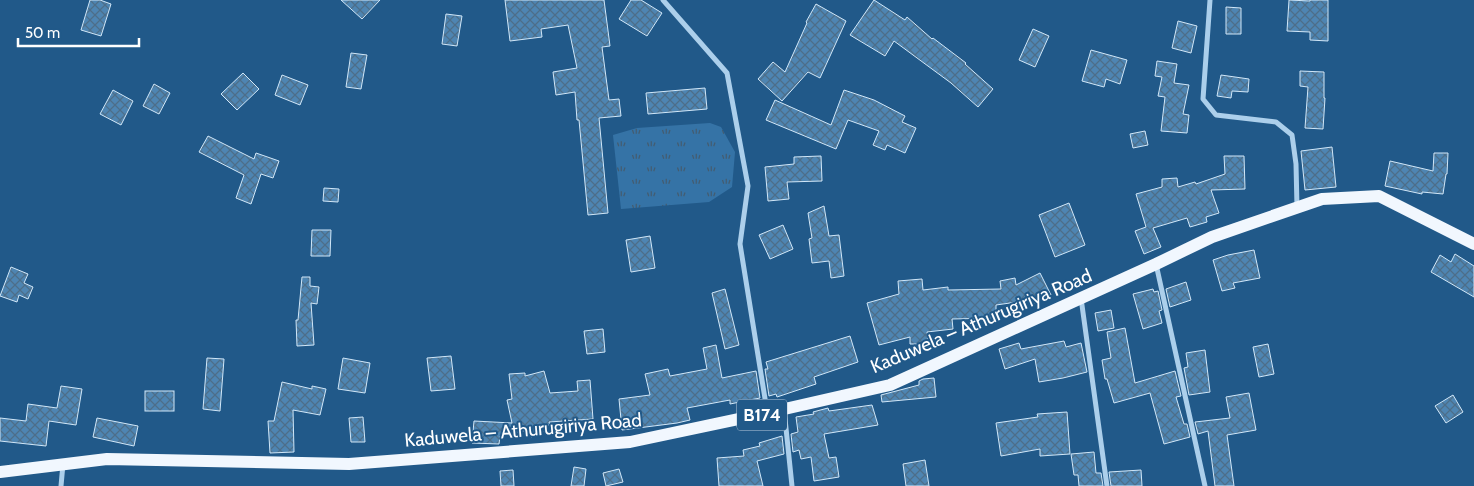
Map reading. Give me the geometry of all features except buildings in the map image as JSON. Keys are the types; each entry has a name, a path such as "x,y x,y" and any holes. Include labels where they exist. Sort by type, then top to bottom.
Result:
{"main road":[{"name":"Kaduwela – Athurugiriya Road","path":"0,472 107,459 349,464 630,442 767,413 890,384 1212,237 1322,199 1379,196 1474,244"}],"street":[{"path":"663,0 726,73 748,186 740,244 767,413"},
{"path":"1210,0 1203,99 1216,115 1276,122 1292,135 1296,164 1297,207"},
{"path":"1156,264 1204,486"},
{"path":"1081,298 1107,486"},
{"path":"784,409 792,486"},
{"path":"60,486 63,464"}],"green space":[{"path":"710,123 721,127 735,152 732,187 709,202 621,209 613,135 637,128"}]}
